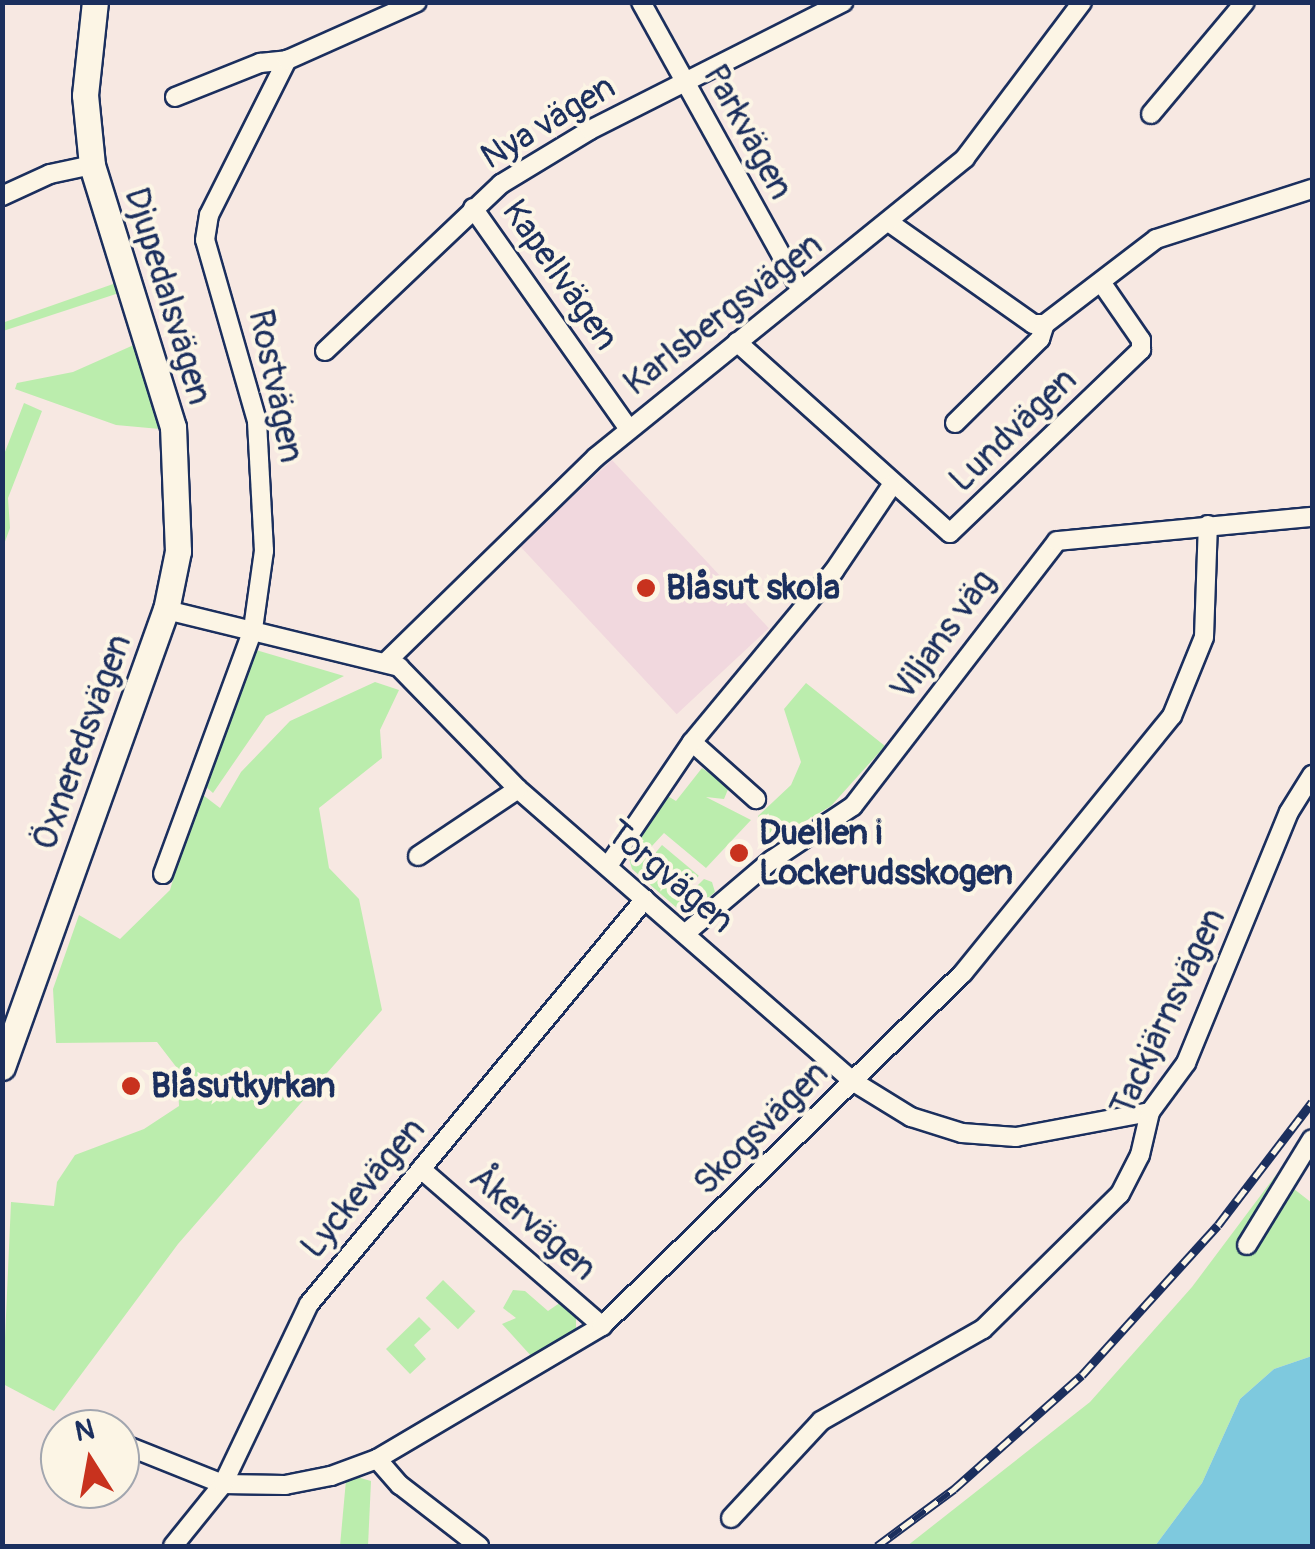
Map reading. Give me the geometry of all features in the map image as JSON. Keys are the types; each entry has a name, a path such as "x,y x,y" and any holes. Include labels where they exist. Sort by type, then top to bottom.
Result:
{"street":[{"name":"Djupedalsvägen","path":"95,2 85,95 92,165 176,446 180,522 166,610"},
{"path":"175,98 260,63 288,60 417,2"},
{"name":"Parkvägen","path":"641,2 682,84 801,292"},
{"name":"Nya vägen","path":"325,351 473,208 541,158 844,2"},
{"name":"Karlsbergsvägen","path":"386,662 629,429 890,223 1004,114 1082,2"},
{"path":"1150,114 1246,2"},
{"name":"Rostvägen","path":"163,874 253,629 264,551 262,450 205,228 288,60"},
{"path":"2,196 50,174 92,165"},
{"path":"890,223 1033,324 1045,324 1103,285 1156,238 1312,189"},
{"name":"Kapellvägen","path":"473,208 629,429"},
{"name":"Lundvägen","path":"737,342 945,532 955,532 1141,350 1141,340 1103,285"},
{"path":"955,423 1040,339 1045,324"},
{"path":"608,866 692,742 834,570 892,485"},
{"name":"Viljans väg","path":"686,932 772,860 854,806 1050,546 1085,533 1312,516"},
{"name":"Skogsvägen","path":"140,1451 223,1484 308,1482 377,1459 602,1326 854,1082 994,938 1172,716 1204,638 1208,526"},
{"name":"Torgvägen","path":"166,610 386,662 410,676 518,789 854,1082 911,1117 987,1136 1047,1134 1150,1112"},
{"name":"Öxneredsvägen","path":"2,1067 166,610"},
{"path":"692,742 756,799"},
{"name":"Tackjärnsvägen","path":"731,1518 821,1421 966,1340 1021,1296 1120,1194 1140,1155 1150,1112 1186,1063 1289,812 1312,775"},
{"path":"418,856 518,789"},
{"name":"Lyckevägen","path":"174,1546 223,1484 309,1304 646,898"},
{"path":"1247,1245 1312,1139"},
{"name":"Åkervägen","path":"421,1170 602,1326"},
{"path":"377,1459 400,1485 479,1546"}],"shaded area":[{"name":"Blåsut skola","path":"612,460 769,628 677,714 520,546"}],"green space":[{"path":"116,283 119,293 3,331 2,323"},
{"path":"136,344 160,429 116,425 15,389 17,383 73,372"},
{"path":"24,403 42,411 8,498 10,528 3,547 3,457"},
{"path":"256,650 344,676 266,716 213,793 204,785"},
{"path":"375,682 399,690 380,730 382,758 319,808 329,868 359,899 382,1010 178,1244 55,1409 50,1409 3,1384 11,1202 54,1206 57,1182 75,1155 144,1129 179,1106 177,1068 157,1042 56,1043 53,989 79,915 120,939 170,890 199,792 220,808 241,772 290,721"},
{"path":"806,683 885,746 831,806 765,845 758,816 791,785 801,762 784,709"},
{"path":"702,768 729,787 724,799 706,797 751,820 706,868 664,833 652,846 644,867 682,901 704,879 712,882 715,892 693,911 678,909 632,869 628,855 666,795 676,801"},
{"path":"662,845 699,876 682,896 645,865"},
{"path":"1276,1175 1312,1203 1312,1356 1274,1369 1240,1399 1202,1483 1155,1546 907,1546 1090,1402 1192,1287"},
{"path":"443,1280 475,1311 458,1329 426,1298"},
{"path":"513,1290 525,1291 548,1311 561,1302 576,1315 576,1332 532,1357 502,1324 516,1318 503,1308"},
{"path":"419,1317 431,1329 414,1345 426,1359 410,1374 386,1349"},
{"path":"357,1477 371,1481 368,1546 340,1546 346,1480"}],"water":[{"path":"1312,1356 1312,1546 1155,1546 1202,1483 1240,1399 1274,1369"}],"railway":[{"path":"877,1546 954,1489 1082,1375 1218,1225 1312,1102"}],"place":[{"name":"Blåsut skola","path":"646,588"},
{"name":"Duellen i Lockerudsskogen","path":"739,853"},
{"name":"Blåsutkyrkan","path":"131,1086"}]}
